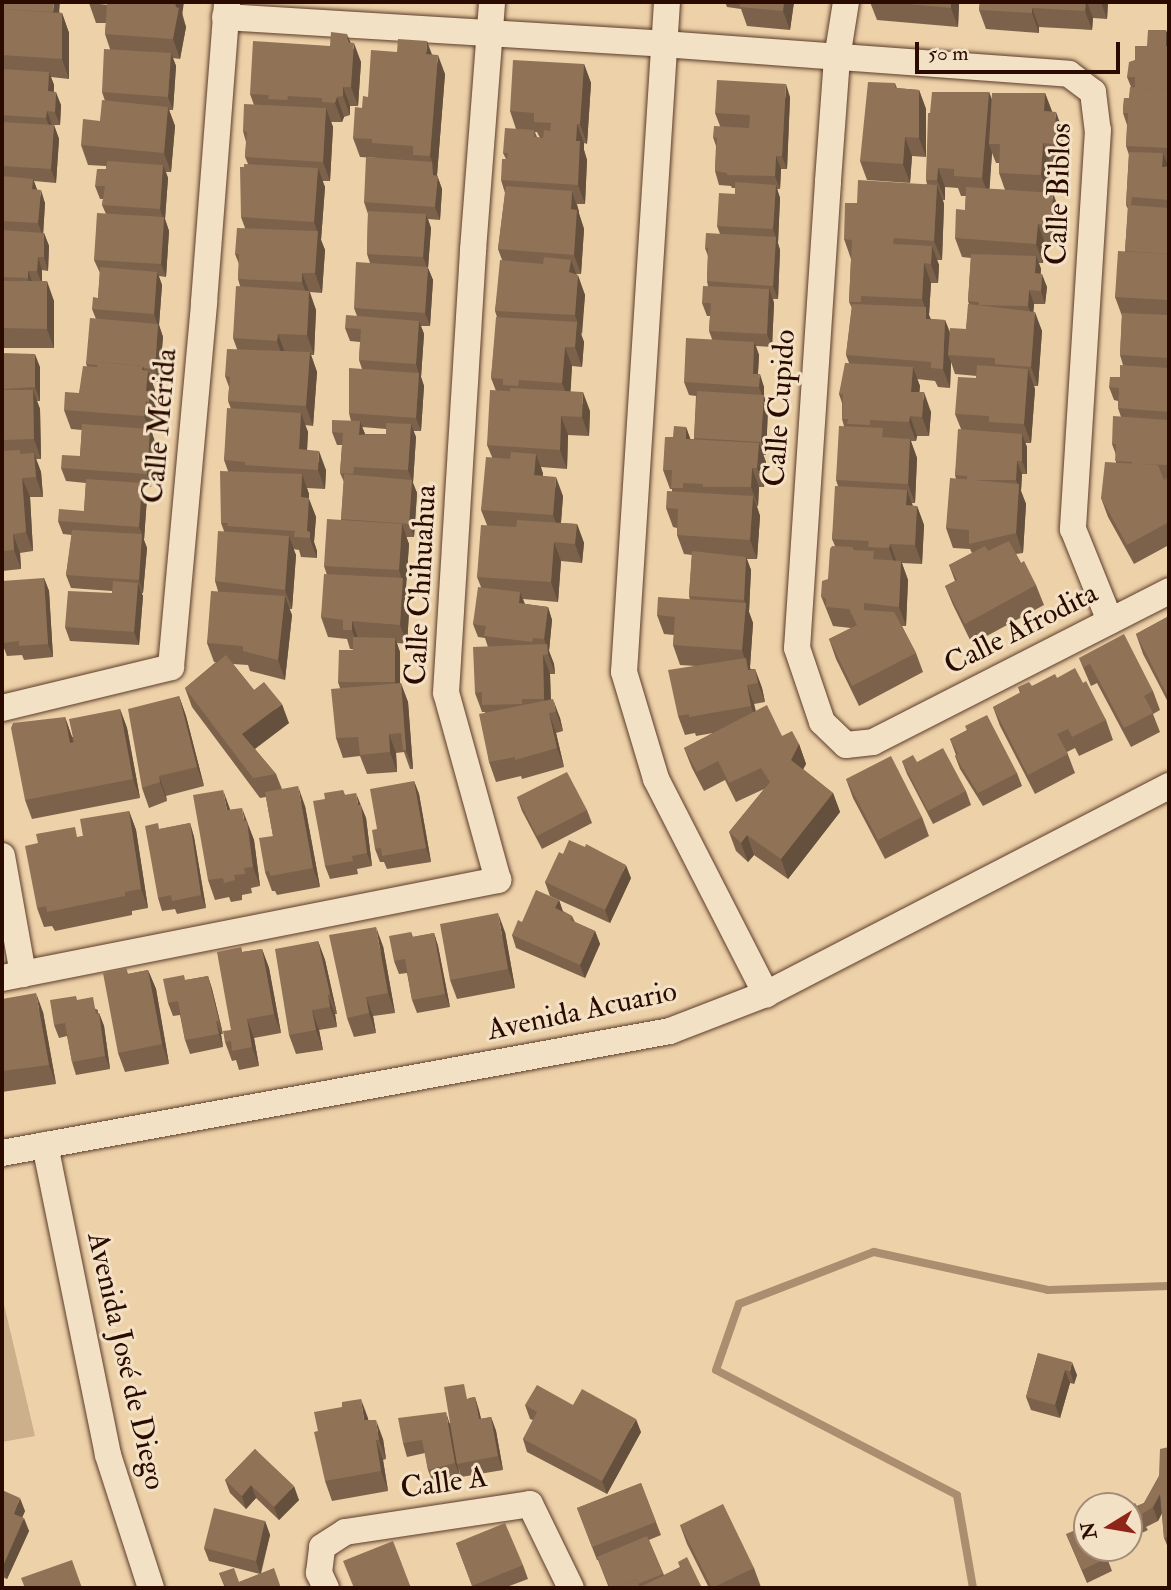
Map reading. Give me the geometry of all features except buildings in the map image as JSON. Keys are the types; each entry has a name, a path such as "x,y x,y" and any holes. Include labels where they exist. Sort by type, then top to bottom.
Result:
{"street":[{"path":"488,33 492,2"},
{"path":"667,2 624,672 656,779 766,994"},
{"name":"Calle Cupido","path":"846,2 838,58 797,648 821,722 846,744 873,742 902,727"},
{"name":"Calle Biblos","path":"226,9 488,33 1069,74 1093,92 1098,130 1073,529 1110,621"},
{"name":"Calle Mérida","path":"2,708 172,667 226,9"},
{"name":"Calle Chihuahua","path":"12,976 498,880 446,693 488,33"},
{"name":"Calle Afrodita","path":"902,727 1169,591"},
{"name":"Avenida Acuario","path":"2,1153 670,1031 766,994 1169,786"},
{"path":"2,856 12,976"},
{"name":"Avenida José de Diego","path":"45,1145 108,1455 151,1588"},
{"name":"Calle A","path":"326,1588 319,1573 322,1547 345,1532 530,1504 571,1588"}],"shaded area":[{"path":"2,1296 35,1436 2,1442"}],"waterway":[{"path":"973,1588 957,1495 716,1370 739,1304 874,1252 1048,1290 1169,1286"}]}
